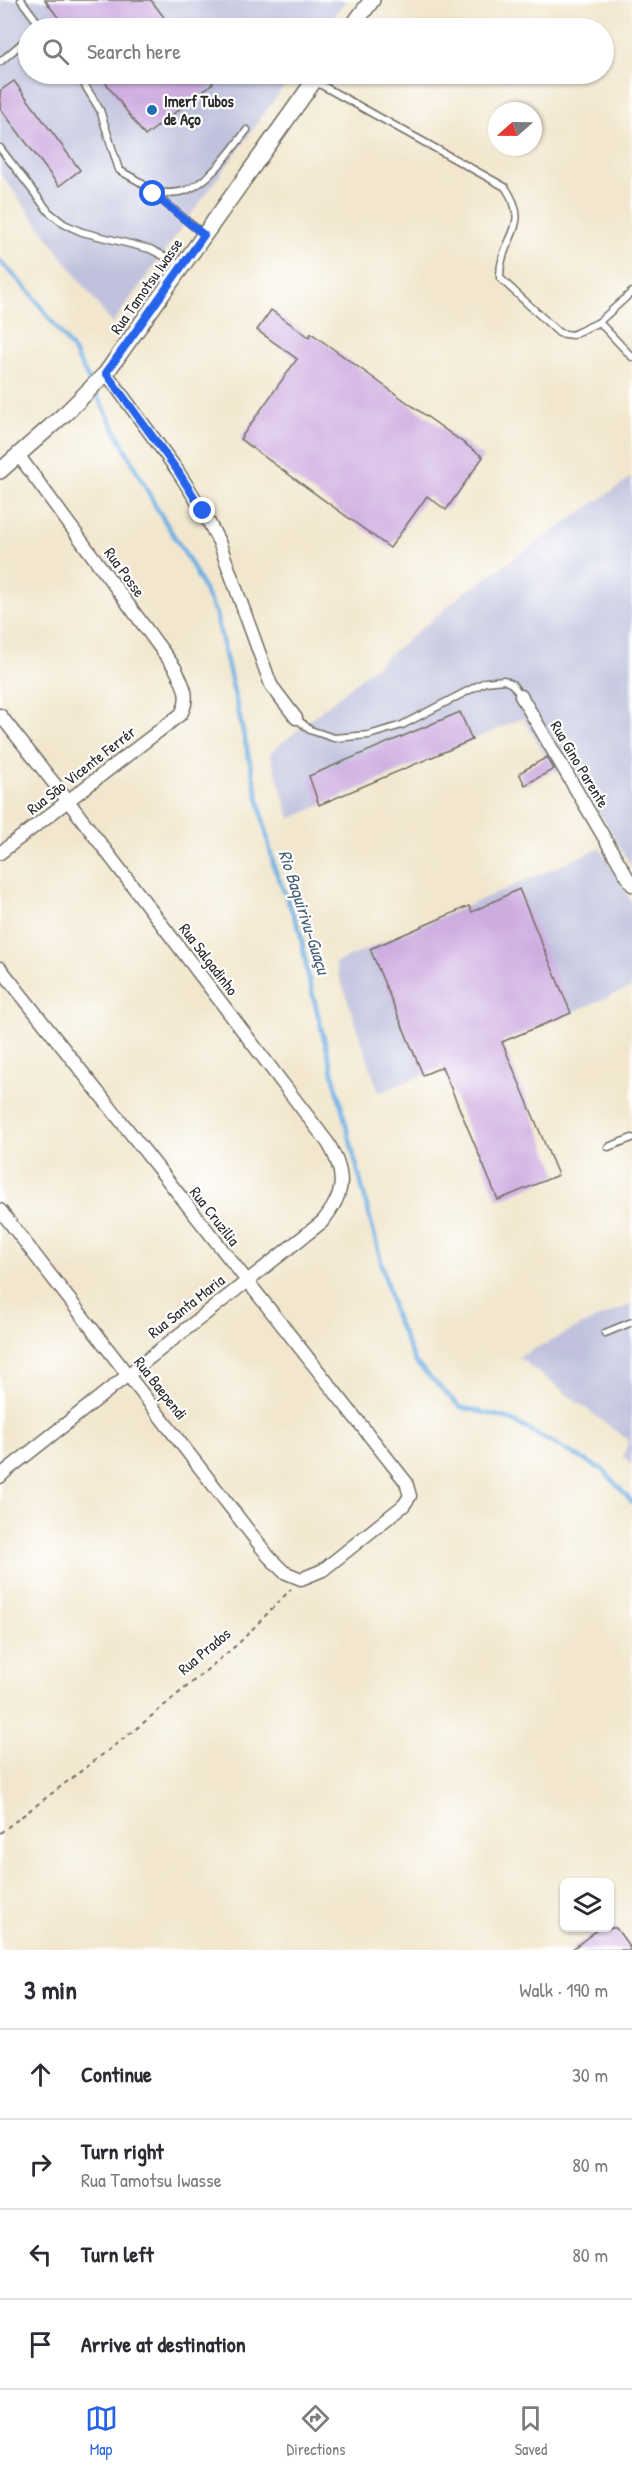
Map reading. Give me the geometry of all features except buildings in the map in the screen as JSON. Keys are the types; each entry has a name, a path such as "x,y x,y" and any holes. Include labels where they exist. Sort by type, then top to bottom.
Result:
{"street":[{"path":"358,18 370,1"},
{"name":"Rua Tamotsu Iwasse","path":"0,471 84,396 105,374 312,84"},
{"path":"105,374 177,470 203,511 219,542 272,685 296,718"},
{"name":"Rua Posse","path":"19,456 175,668 186,695 186,704 182,714"},
{"name":"Rua Gino Parente","path":"520,696 632,885"},
{"name":"Rua São Vicente Ferrér","path":"0,854 182,714"},
{"name":"Rua Salgadinho","path":"0,715 68,801 337,1157 341,1171 339,1197 322,1222 310,1230"},
{"name":"Rua Cruzilia","path":"0,968 406,1482 410,1496 404,1505 323,1570 301,1579"},
{"name":"Rua Baependi","path":"0,1210 269,1557 284,1572 301,1579"},
{"name":"Rua Santa Maria","path":"2,1470 310,1230"}],"lane":[{"path":"21,0 34,18"},
{"path":"0,62 18,47"},
{"path":"84,84 100,110 119,170 140,182 204,235"},
{"path":"329,84 505,187 515,202 518,217 500,264 500,278 560,333 572,335 599,322 632,292"},
{"path":"153,194 181,192 194,186 219,163 247,130"},
{"path":"0,148 49,212 64,224 82,232 150,249 182,266"},
{"path":"599,322 632,357"},
{"name":"Rua Gino Parente","path":"296,718 310,730 334,738 369,735 402,725 485,682 504,680 512,684 520,696"},
{"path":"608,1147 632,1138"},
{"path":"605,1334 632,1322"}],"path":[{"name":"Rua Prados","path":"0,1833 136,1729 239,1643 301,1579"}],"shaded area":[{"path":"0,0 346,0 333,18 18,18 18,84 286,84 112,324 0,173"},
{"path":"632,477 632,867 571,765 556,773 523,718 290,819 270,753 464,593"},
{"path":"600,848 632,903 632,987 379,1093 335,963"},
{"path":"632,1304 632,1466 623,1456 629,1441 518,1357 582,1325"}],"waterway":[{"name":"Rio Baquirivu-Guaçu","path":"0,261 30,292 73,350 156,507 192,565 216,614 274,867 300,931 308,976 395,1316 415,1362 460,1407 507,1418 603,1470 632,1502"}],"place":[{"name":"Imerf Tubos de Aço","path":"152,110"}],"route":[{"path":"153,194 204,235 106,373 177,470 203,511"}]}
